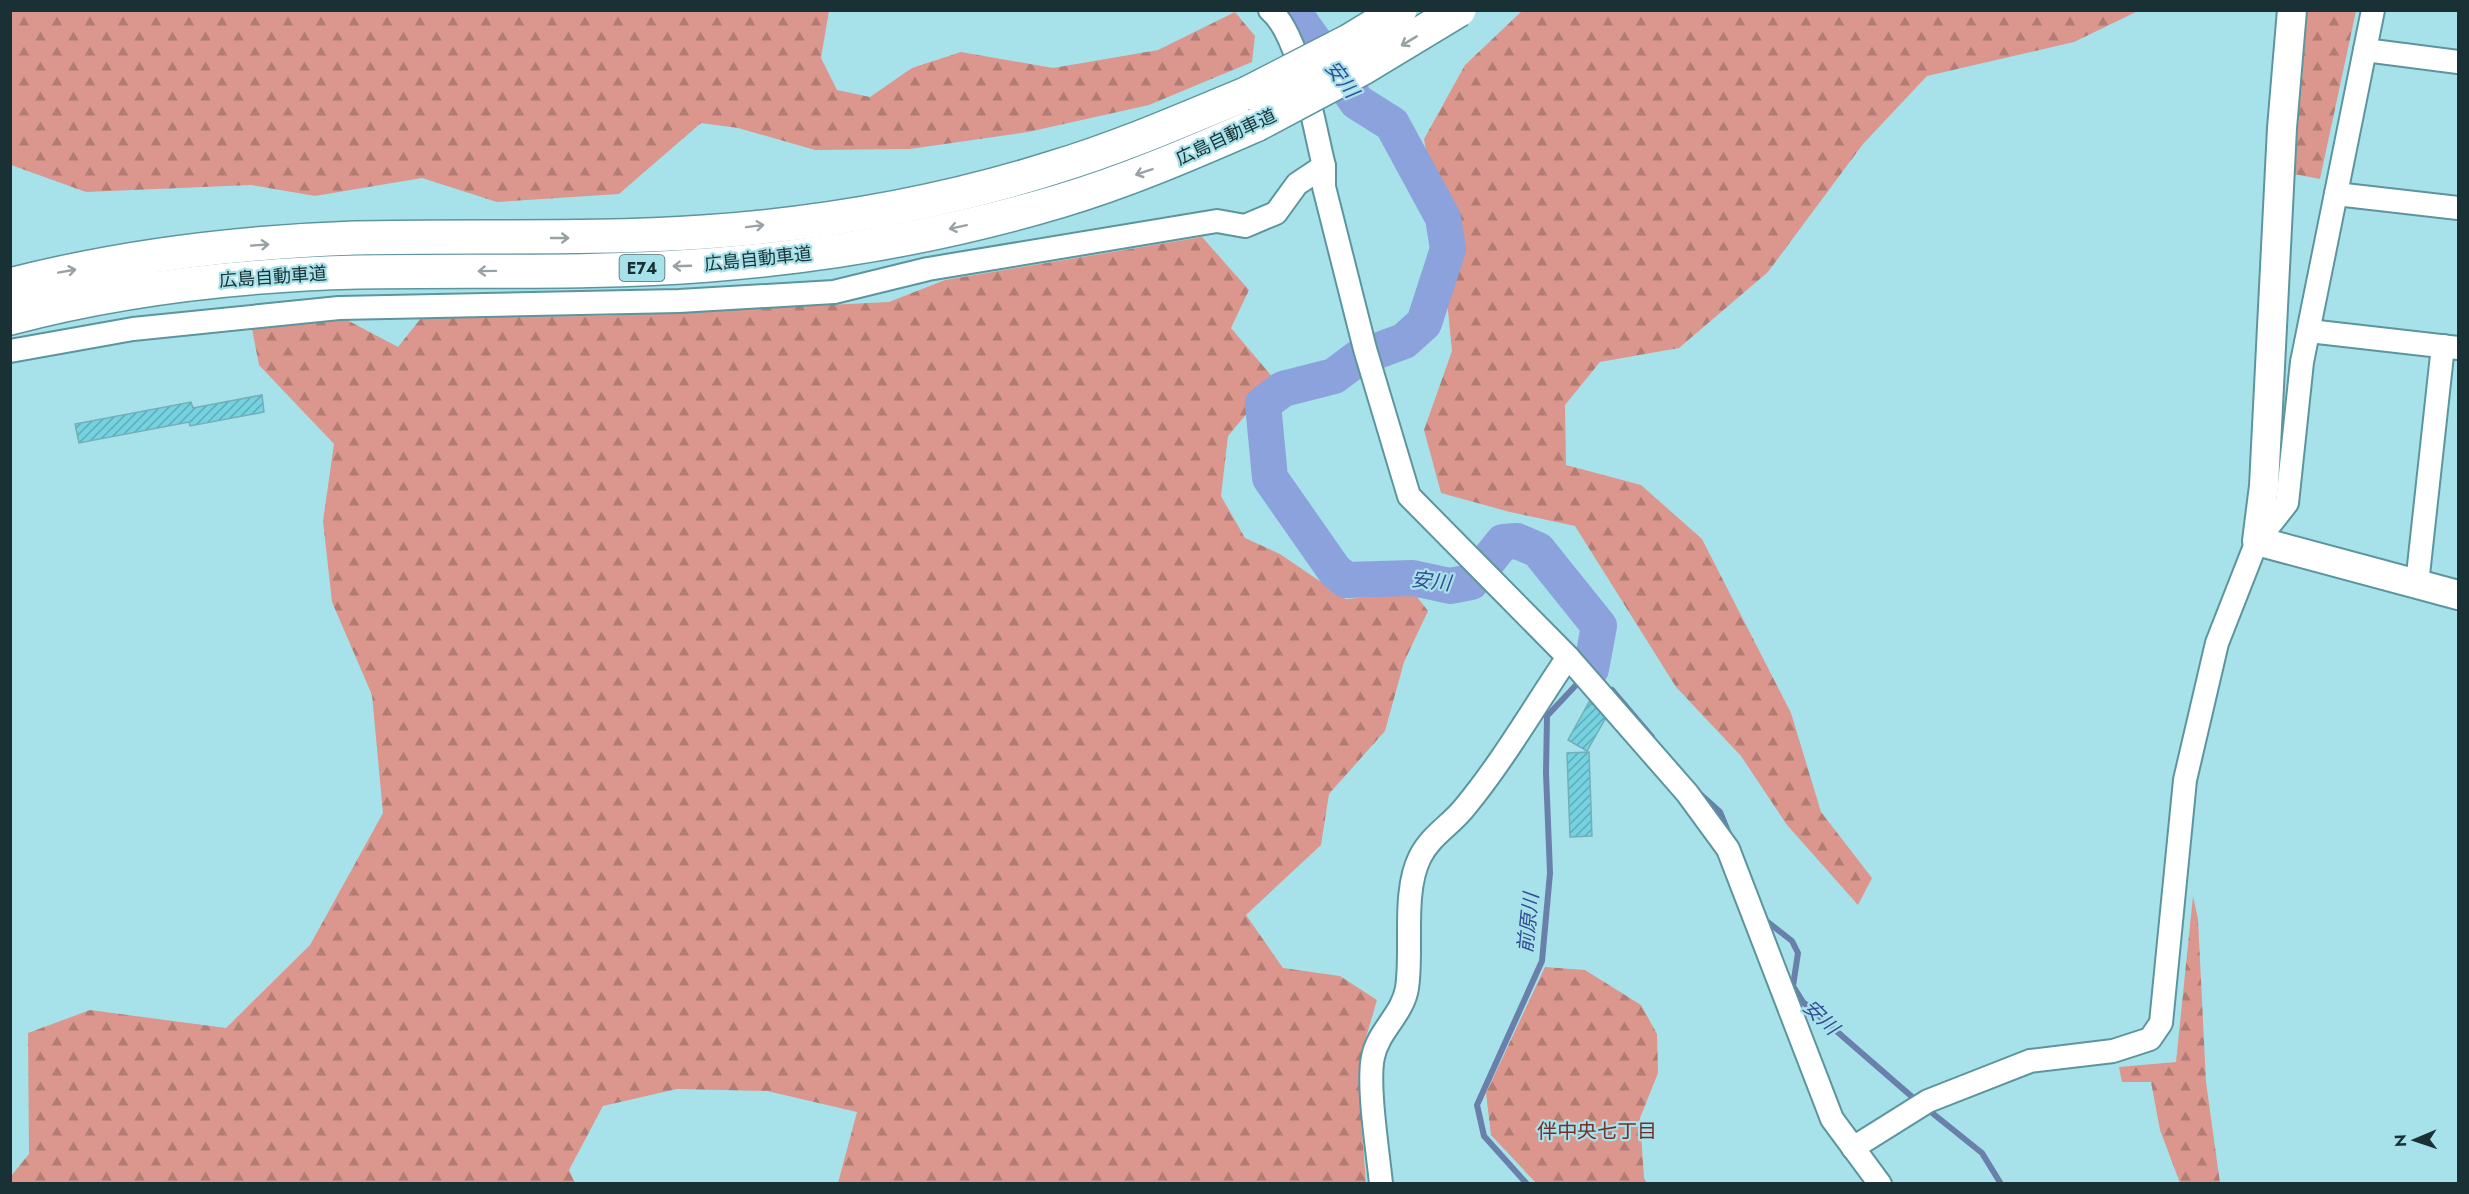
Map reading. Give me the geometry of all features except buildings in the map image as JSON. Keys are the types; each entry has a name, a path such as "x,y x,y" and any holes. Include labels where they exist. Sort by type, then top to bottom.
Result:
{"highway":[{"name":"広島自動車道","path":"10,285 58,273 203,249 354,238 572,238 706,232 831,217 952,195 1052,168 1150,135 1248,93 1349,41 1400,10"},
{"name":"広島自動車道","path":"10,318 64,304 206,281 354,272 573,270 709,265 838,251 960,227 1061,201 1161,166 1256,125 1363,68 1459,10"}],"street":[{"path":"1270,10 1278,17 1291,39 1324,166 1324,187 1367,354 1409,496 1568,657 1687,793 1728,849 1832,1119 1880,1184"},
{"path":"1853,1148 1922,1105 2030,1061 2113,1051 2150,1039 2161,1023 2185,780 2217,643 2257,541 2264,486 2282,128 2292,10"},
{"path":"2257,541 2287,503 2302,362 2373,10"},
{"path":"2364,50 2458,62"},
{"path":"10,351 133,329 339,308 679,301 834,292 928,269 1217,221 1245,226 1276,213 1298,184 1324,166"},
{"path":"2336,194 2458,208"},
{"path":"2309,331 2451,347 2417,584"},
{"path":"2257,541 2458,595"},
{"path":"1381,1184 1373,1058 1381,1034 1400,1007 1406,990 1412,884 1419,858 1442,827 1463,810 1488,777 1568,657"}],"green space":[{"path":"11,10 829,11 821,58 837,90 870,97 912,68 961,52 1053,68 1158,50 1235,12 1255,36 1252,62 1149,105 1028,132 910,149 815,150 738,128 701,123 619,194 497,202 422,178 315,196 251,185 86,192 11,165"},
{"path":"1523,10 2138,11 2074,42 1927,76 1863,144 1768,272 1679,348 1600,362 1565,405 1566,465 1641,485 1702,539 1791,713 1821,812 1872,878 1858,905 1787,825 1741,756 1676,687 1575,526 1510,512 1441,493 1424,430 1452,351 1442,250 1424,139 1465,65"},
{"path":"2307,11 2356,11 2320,179 2294,174"},
{"path":"1202,237 1249,290 1231,328 1275,380 1228,436 1221,496 1245,538 1280,554 1346,599 1414,593 1428,611 1404,662 1385,731 1329,794 1321,845 1246,915 1283,968 1340,976 1377,1000 1362,1051 1359,1092 1366,1183 838,1183 857,1112 767,1091 677,1089 603,1106 569,1170 575,1183 11,1184 11,1176 29,1154 28,1033 90,1010 226,1028 310,945 383,813 372,695 332,602 323,521 334,444 259,365 252,329 347,320 398,347 422,317 600,316 889,302 945,280"},
{"path":"2193,896 2198,919 2206,1082 2220,1183 2180,1183 2160,1130 2151,1082 2122,1082 2119,1067 2176,1062"},
{"path":"1545,967 1585,970 1641,1005 1657,1034 1658,1073 1640,1118 1644,1178 1647,1183 1536,1183 1491,1135 1486,1093"}],"waterway":[{"name":"安川","path":"1292,10 1357,102 1392,124 1443,218 1448,249 1424,323 1404,341 1358,358 1334,376 1283,389 1263,404 1270,478 1335,571 1346,580 1413,578 1450,586 1471,582 1503,542 1517,541 1538,550 1599,626 1591,669"},
{"name":"前原川","path":"1527,1184 1484,1136 1477,1105 1542,961 1550,873 1546,773 1547,716 1577,684"},
{"name":"安川","path":"1612,690 1652,737"},
{"name":"安川","path":"1699,793 1720,812 1729,834"},
{"name":"安川","path":"1764,919 1792,941 1798,953 1793,986 1803,1002 1918,1102"},
{"name":"安川","path":"1926,1108 1982,1153 2001,1184"}],"district":[{"name":"伴中央七丁目","path":"1597,1131"}]}
